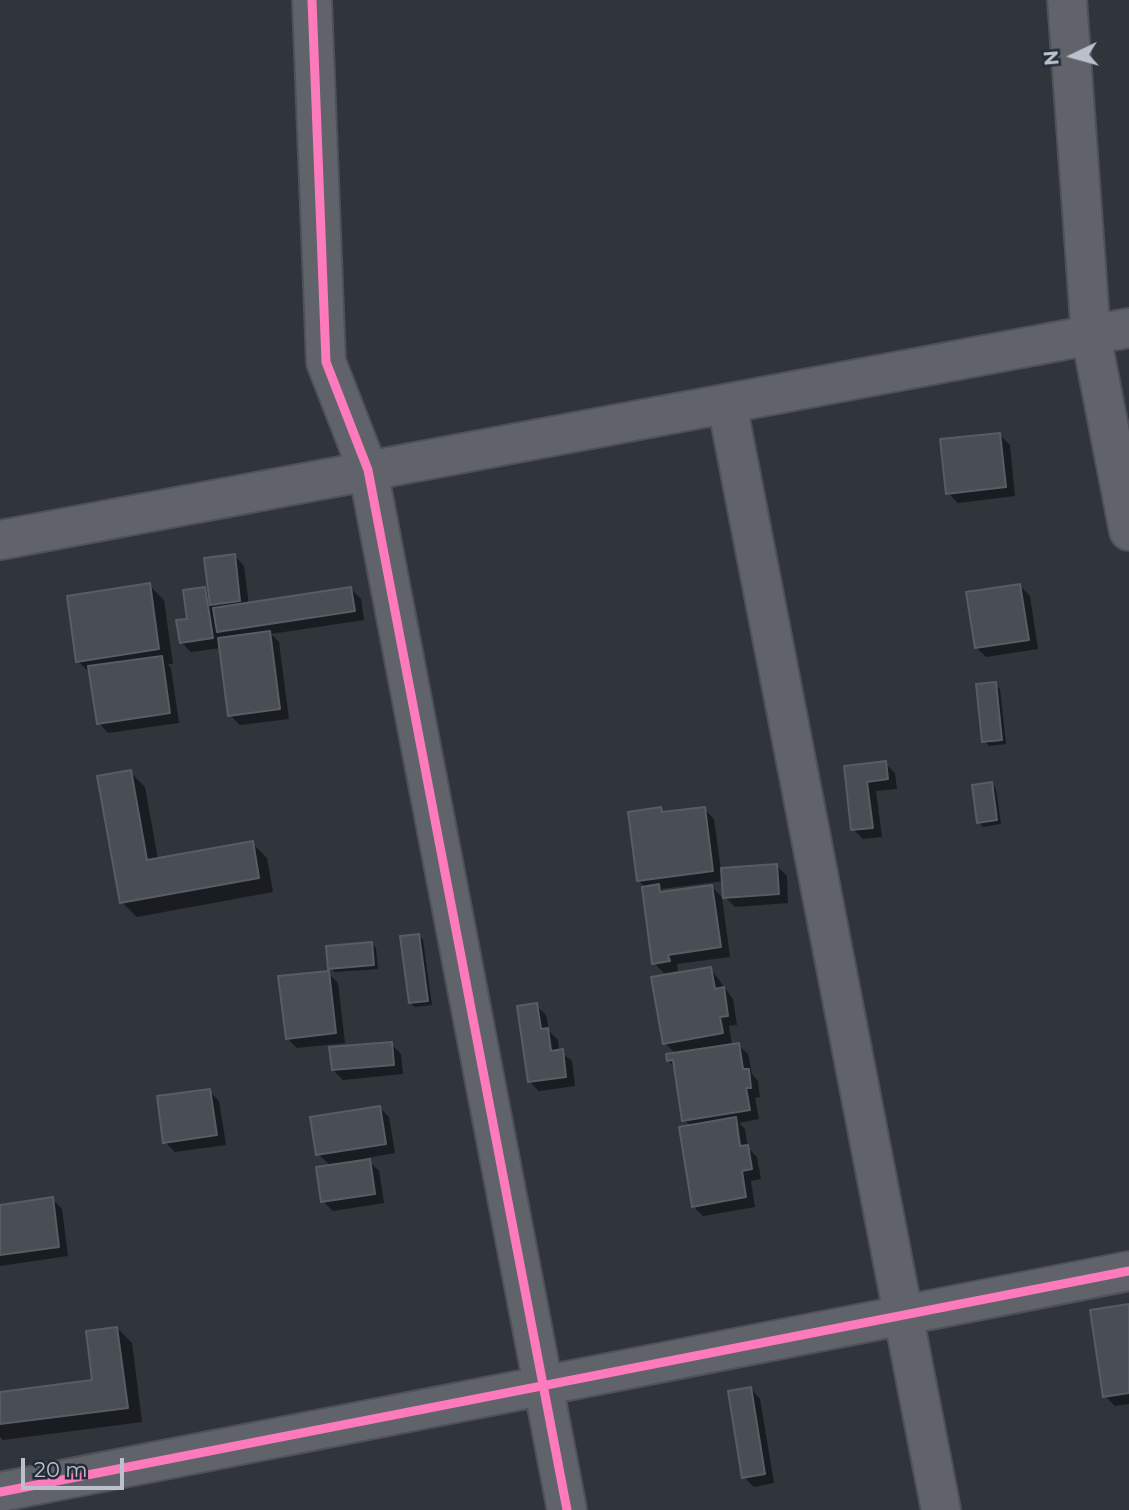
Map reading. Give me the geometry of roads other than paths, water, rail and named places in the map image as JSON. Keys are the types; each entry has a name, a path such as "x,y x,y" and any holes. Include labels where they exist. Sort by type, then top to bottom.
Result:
{"street":[{"path":"312,0 326,362 368,470 567,1510"},
{"path":"1067,0 1091,336 1129,531"},
{"path":"0,540 1129,328"},
{"path":"727,404 941,1510"},
{"path":"0,1492 1129,1270"}]}
